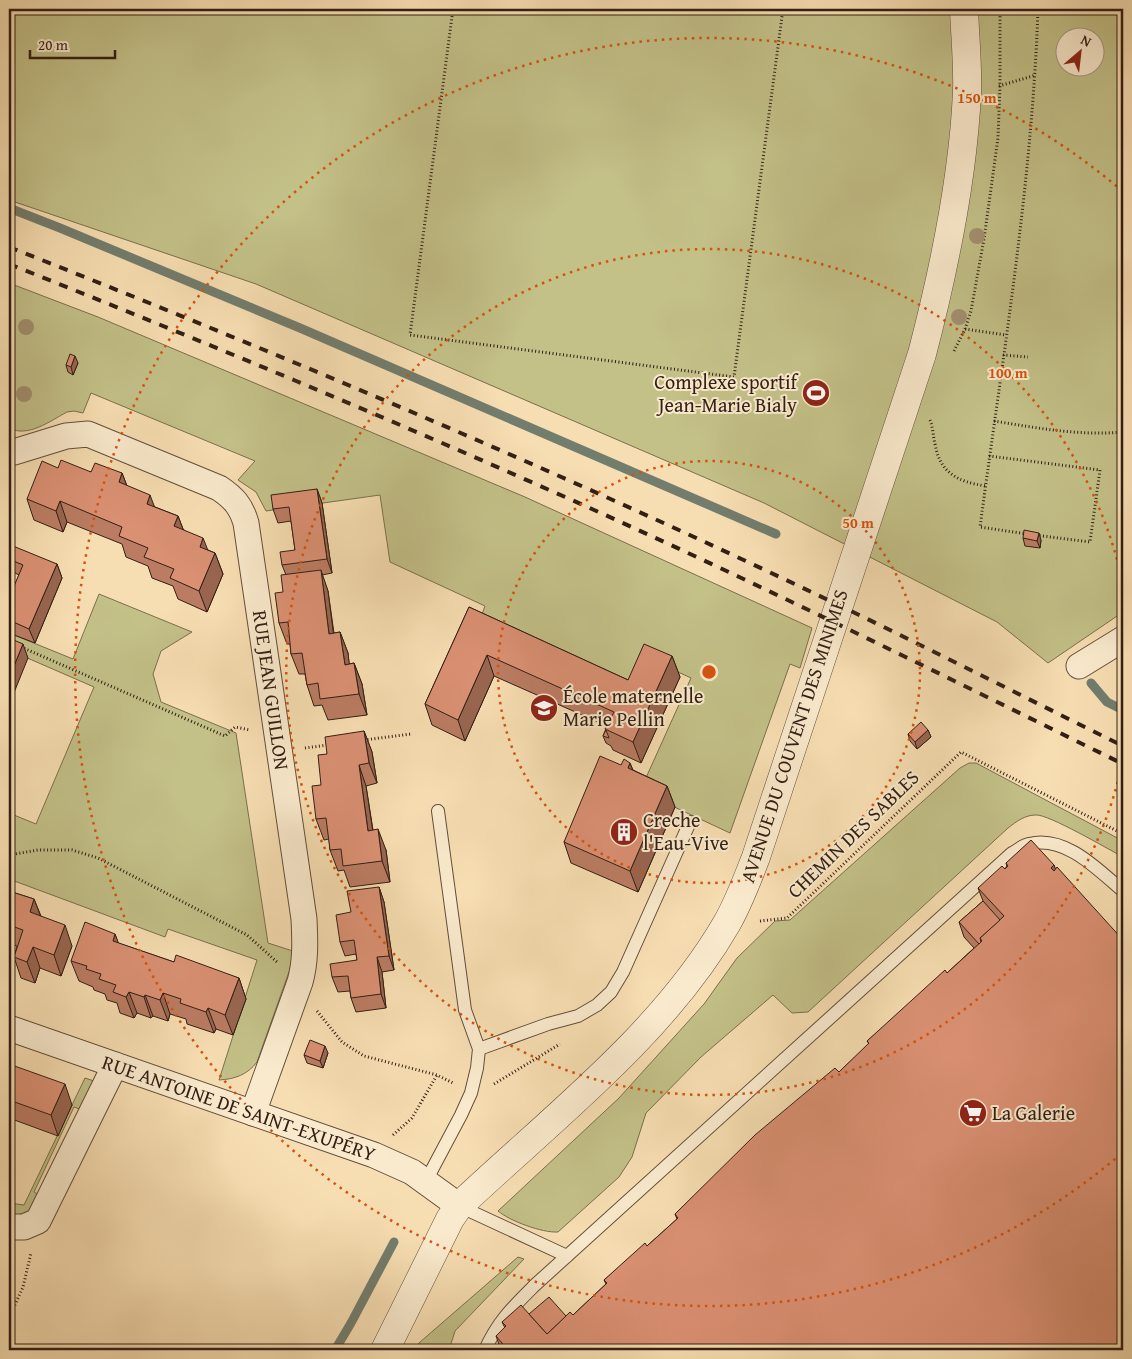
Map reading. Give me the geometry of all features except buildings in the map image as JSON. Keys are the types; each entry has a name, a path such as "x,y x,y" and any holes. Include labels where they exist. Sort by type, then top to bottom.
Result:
{"street":[{"name":"AVENUE DU COUVENT DES MINIMES","path":"385,1350 450,1219 459,1206 598,1078 648,1028 698,968 727,923 742,894 756,857 919,364 935,304 948,244 964,124 967,92 964,9"},
{"name":"RUE JEAN GUILLON","path":"10,456 66,436 88,434 219,488 238,504 246,523 304,918 305,956 300,982 254,1113"},
{"path":"1079,666 1123,639"},
{"name":"RUE ANTOINE DE SAINT-EXUPÉRY","path":"9,1028 398,1164 426,1181 459,1206"},
{"path":"9,1227 24,1227 38,1221 115,1065"}],"lane":[{"path":"426,1181 471,1092 477,1068 479,1049 465,1010 438,810"},
{"path":"479,1049 548,1024 578,1016 597,1006 610,992 623,972 690,822"},
{"path":"485,1350 505,1314 1012,853 1028,844 1035,843 1043,842 1061,846 1081,856 1123,891"},
{"path":"459,1206 567,1256"}],"path":[{"path":"452,9 410,335 734,377 783,9"},
{"path":"989,456 1100,470 1090,542 980,527 986,486 989,456 1025,189 1036,75 1038,9"},
{"path":"1009,82 1036,75"},
{"path":"965,329 1006,335"},
{"path":"1003,355 1028,357"},
{"path":"929,419 938,456 944,467 965,482 986,486"},
{"path":"994,421 1045,430 1097,435 1123,432"},
{"path":"18,646 225,736 235,727 270,734 279,743 336,744"},
{"path":"355,742 411,734"},
{"name":"CHEMIN DES SABLES","path":"758,922 787,918 961,752 1123,834"},
{"path":"9,855 38,850 72,850 98,858 247,935 300,982 316,1010 342,1042 364,1056 438,1075 471,1092"},
{"path":"374,1155 389,1138 412,1118 438,1075"},
{"path":"9,1318 23,1287 38,1221"}],"shaded area":[{"name":"Complexe sportif Jean-Marie Bialy","path":"9,9 1123,9 1123,612 1048,663 997,622 764,503 256,284 9,200"},
{"path":"9,283 98,317 525,497 812,628 800,668 790,664 730,833 640,791 691,678 652,660 631,699 477,628 485,606 390,562 380,495 266,511 256,492 238,480 255,461 91,393 83,413 67,412 31,430 16,431 9,428"},
{"path":"99,594 192,632 161,651 153,674 161,702 236,733 268,943 293,951 290,969 257,1062 245,1073 230,1079 219,1080 257,960 168,929 165,937 9,879 9,813 36,824 94,687 9,650 9,633 73,659"},
{"path":"969,763 976,763 1123,841 1123,857 1043,816 1032,815 1021,819 1008,828 808,1012 792,1013 773,995 701,1057 646,1113 632,1157 619,1177 558,1232 544,1231 526,1226 498,1211 619,1098 704,1004 737,958 775,921 790,920 960,768"},
{"path":"85,1078 94,1081 82,1110 74,1107 34,1192 41,1196 28,1211 9,1216 9,1203 24,1205"},
{"path":"518,1257 524,1259 455,1331 449,1350 416,1350 419,1343"}],"waterway":[{"path":"9,208 300,328 776,534"},
{"path":"1091,683 1107,702 1123,710"},
{"path":"335,1350 394,1242"}],"railway":[{"path":"9,247 216,330 421,416 625,505 826,599 1123,746"},
{"path":"9,264 346,402 620,522 836,624 1123,764"}],"place":[{"name":"Complexe sportif Jean-Marie Bialy","path":"816,393"},
{"name":"École maternelle Marie Pellin","path":"544,708"},
{"name":"Creche l'Eau-Vive","path":"624,832"},
{"name":"La Galerie","path":"973,1113"}]}
